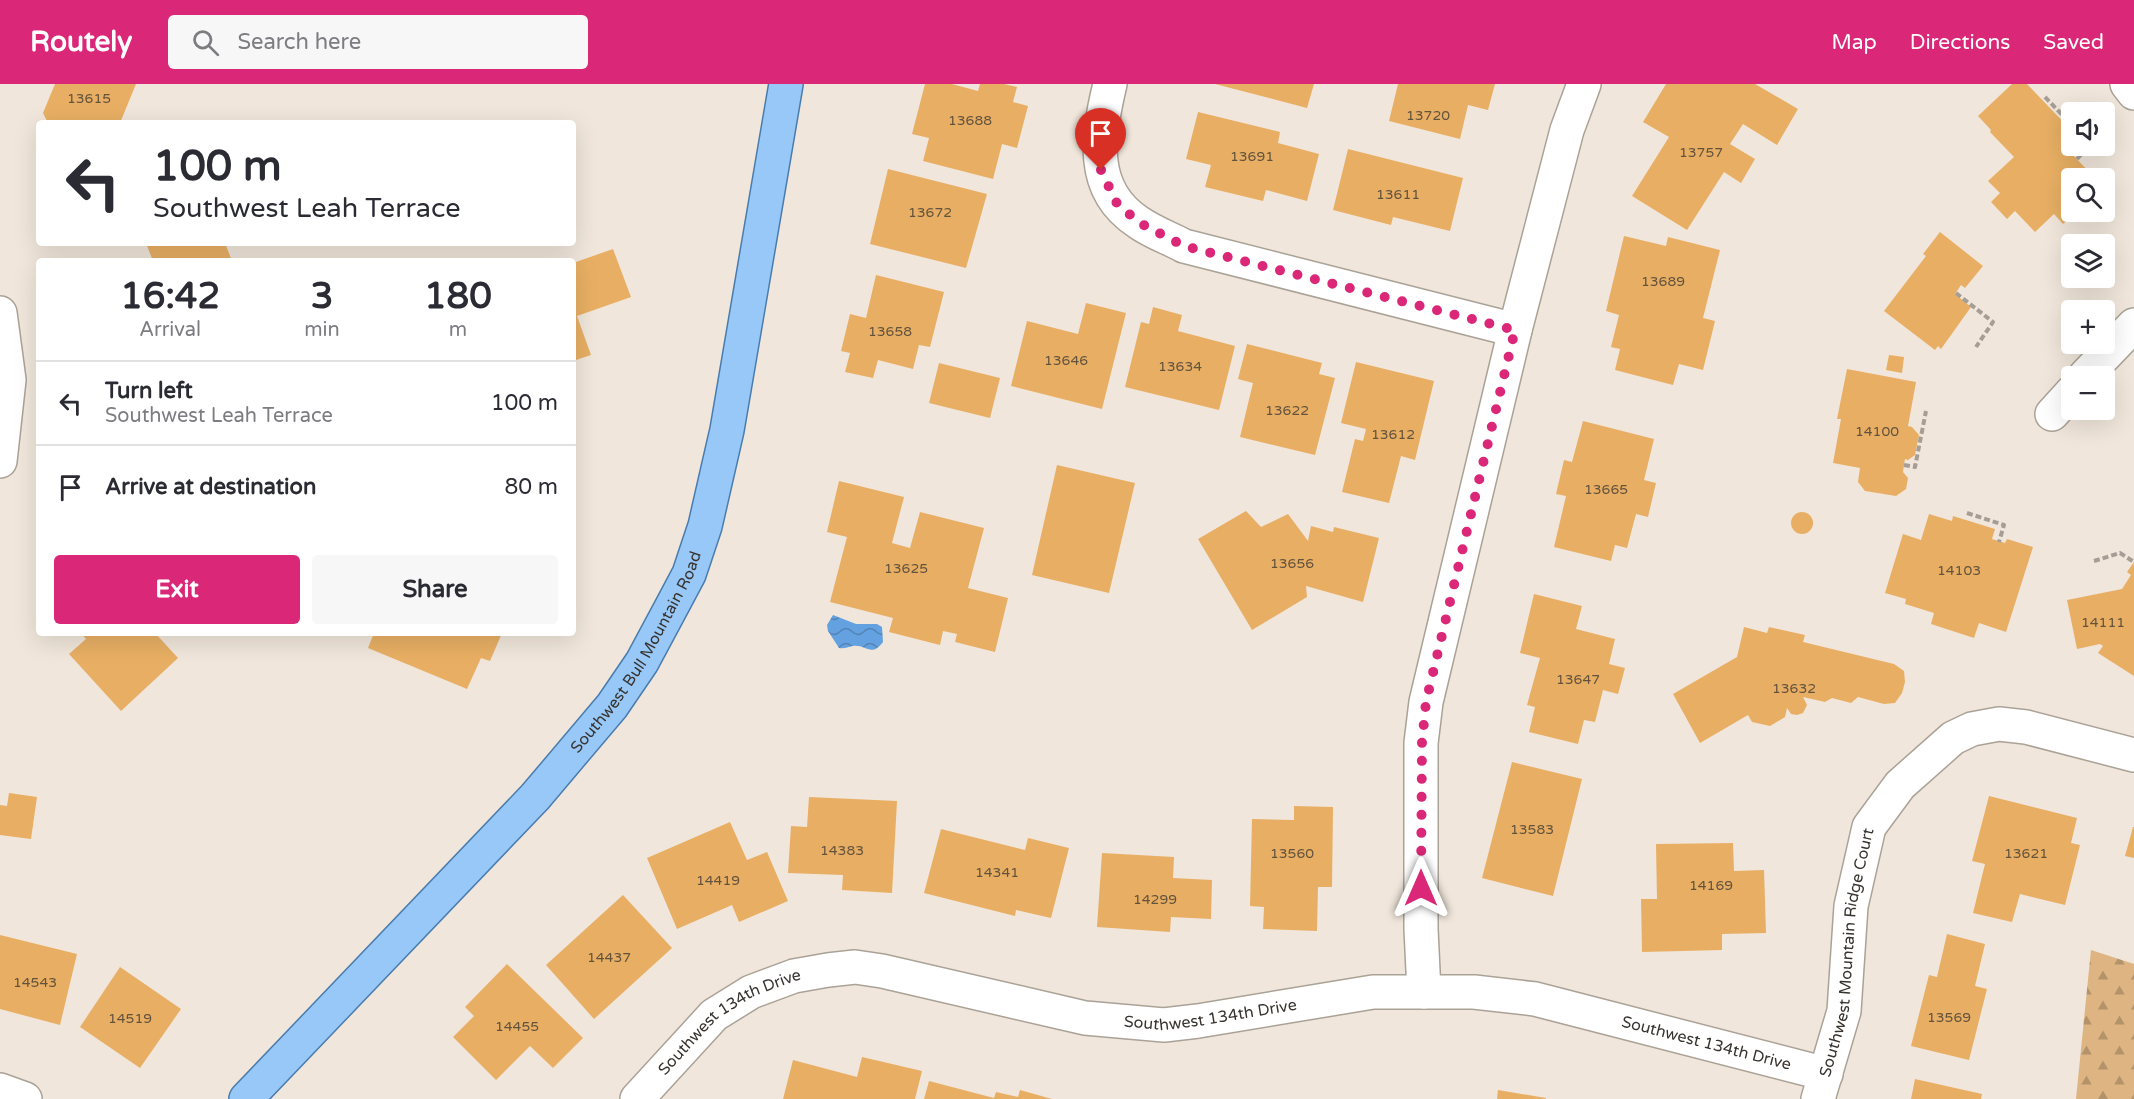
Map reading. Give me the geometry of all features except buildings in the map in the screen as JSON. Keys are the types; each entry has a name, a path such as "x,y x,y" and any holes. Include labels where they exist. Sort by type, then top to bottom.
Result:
{"main road":[{"name":"Southwest Bull Mountain Road","path":"246,1099 535,797 612,706 642,662 678,595 689,574 705,526 727,430 786,84"}],"street":[{"path":"1110,84 1101,124 1101,170 1116,202 1138,222 1184,246 1515,330"},
{"path":"1424,992 1421,929 1421,753 1426,702 1515,330 1567,130 1584,84"},
{"path":"2127,84 2134,93"},
{"path":"0,314 9,380 0,460"},
{"path":"2095,366 2134,325"},
{"name":"Southwest Mountain Ridge Court","path":"1822,1087 1844,1011 1851,906 1869,827 1900,785 1953,738 1972,729 1999,724 2134,754"},
{"name":"Southwest 134th Drive","path":"637,1099 714,1015 751,992 794,976 855,967 882,971 1085,1018 1164,1025 1198,1022 1373,992 1474,992 1535,999 1822,1087"},
{"path":"0,1090 25,1099"}],"path":[{"path":"2045,97 2061,114"},
{"path":"2077,159 2080,156"},
{"path":"1956,292 1993,322 1976,347"},
{"path":"1904,465 1916,467 1926,411"},
{"path":"1967,513 2004,525 1999,542"},
{"path":"2094,561 2120,553 2134,562"}],"green space":[{"path":"2091,950 2134,964 2134,1099 2076,1099"}],"water":[{"path":"833,615 856,624 877,624 882,627 883,642 872,650 858,646 839,648 828,631 827,625"}],"route":[{"path":"1101,170 1116,202 1138,222 1184,246 1515,330 1426,702 1422,742 1421,888"}]}
